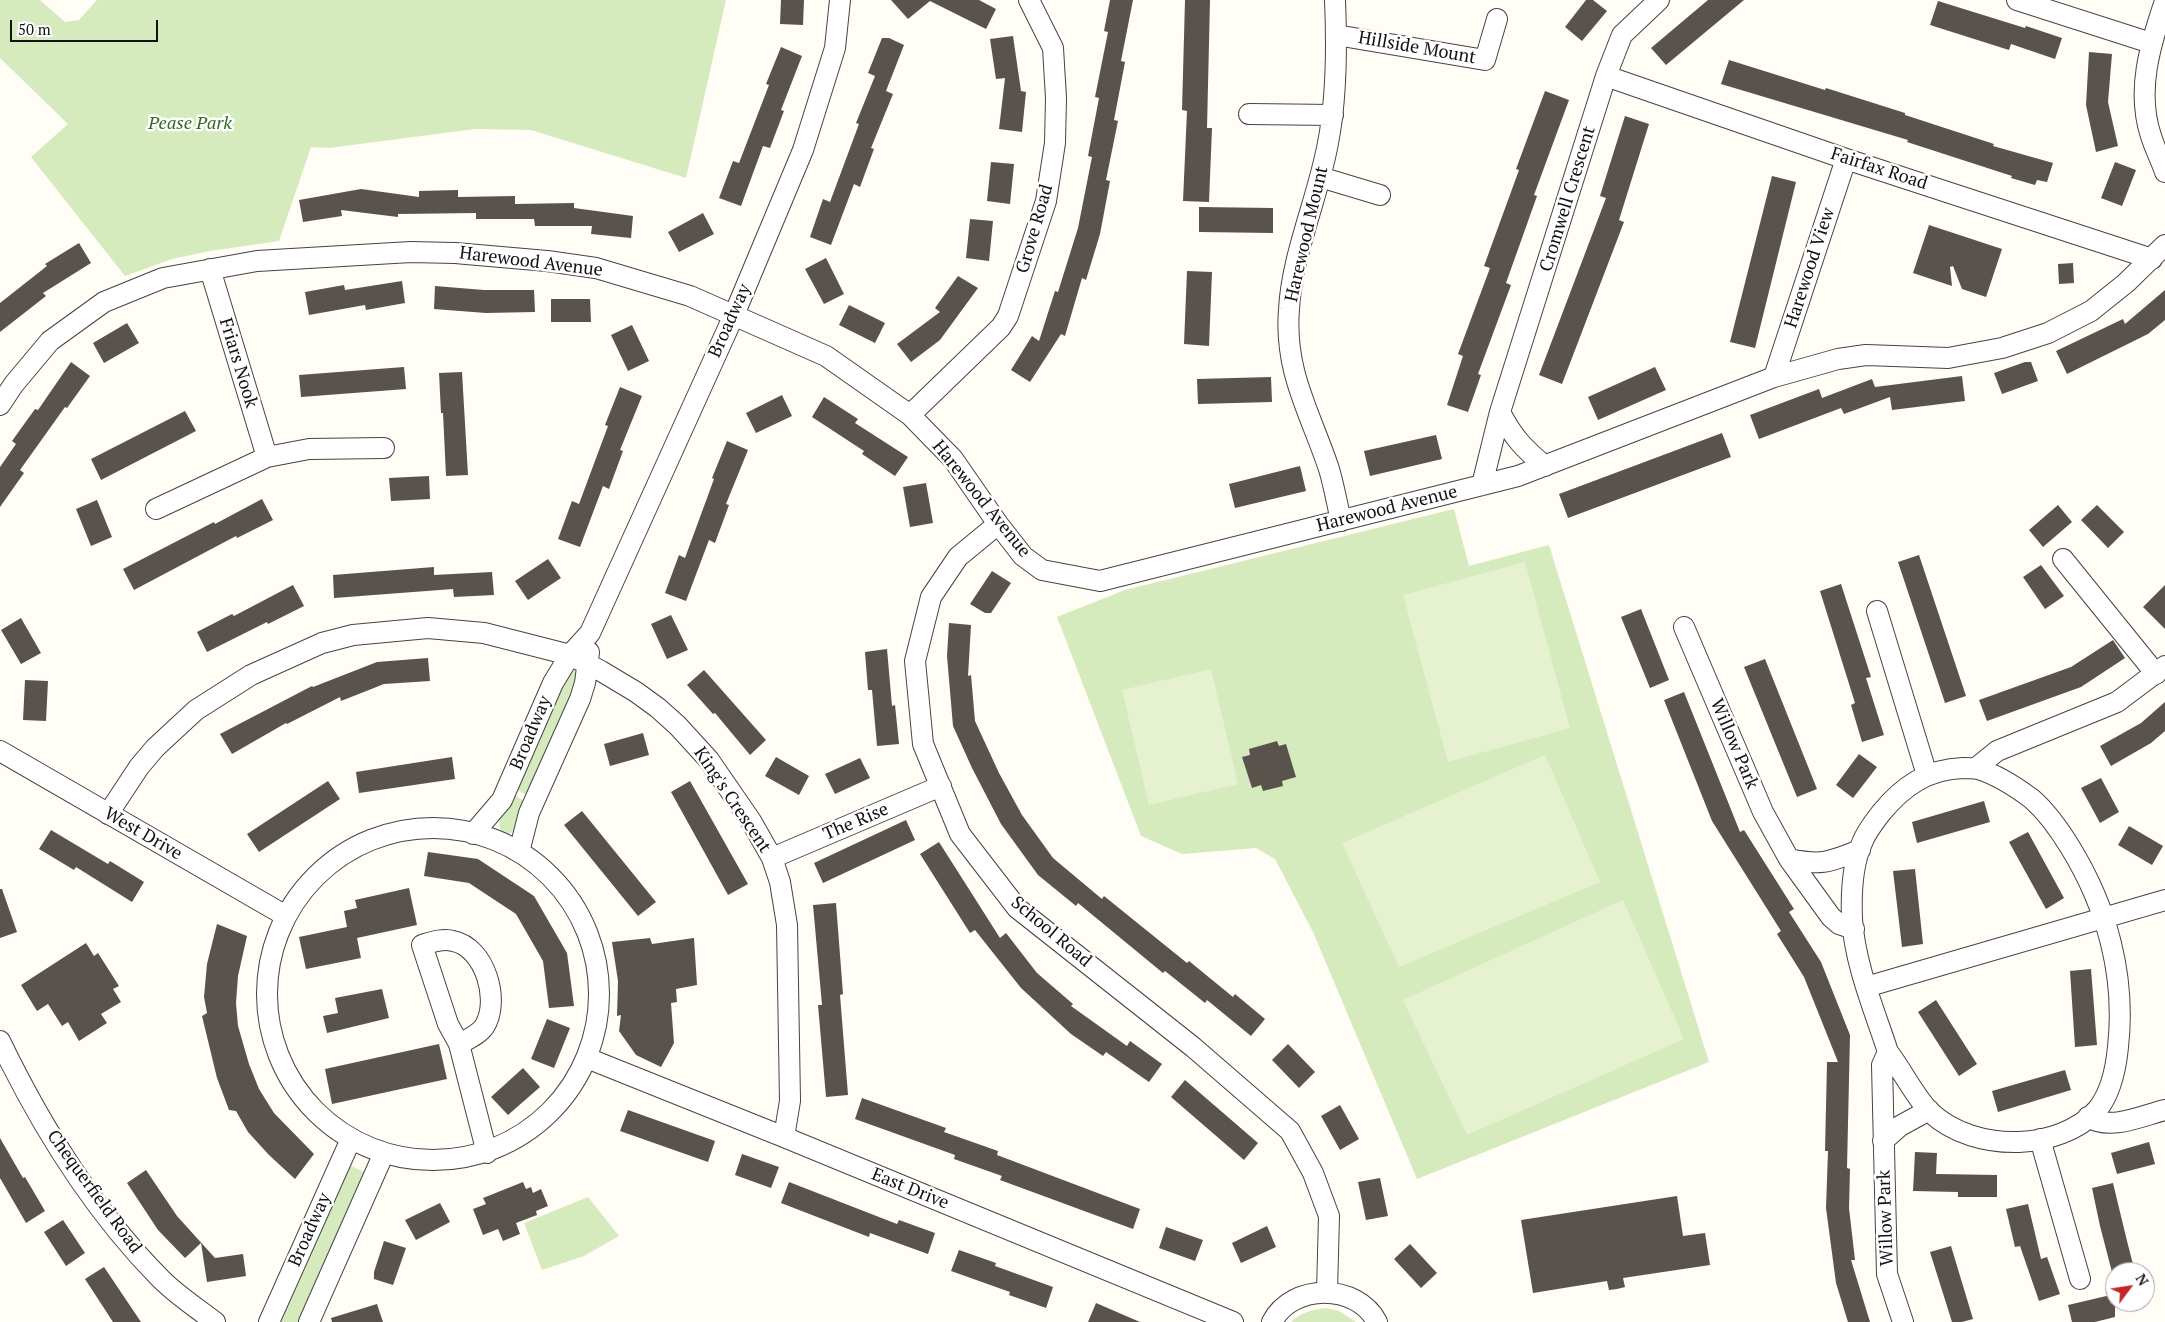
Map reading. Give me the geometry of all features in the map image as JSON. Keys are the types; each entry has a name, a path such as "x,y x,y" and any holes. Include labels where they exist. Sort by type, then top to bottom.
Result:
{"street":[{"name":"Broadway","path":"473,834 497,809 553,683 570,655 590,633 734,314 804,150 835,48 840,0"},
{"name":"Harewood Mount","path":"1335,0 1336,34 1333,115 1288,310 1290,344 1298,390 1329,468 1341,520"},
{"name":"Cromwell Crescent","path":"1482,485 1500,412 1606,76 1622,35 1659,0"},
{"path":"2017,0 2151,43"},
{"path":"2163,162 2151,136 2146,111 2144,78 2151,43 2165,1"},
{"name":"Grove Road","path":"910,415 1000,327 1008,316 1046,201 1055,143 1056,98 1053,48 1034,2"},
{"name":"Hillside Mount","path":"1336,34 1485,60 1497,19"},
{"name":"Fairfax Road","path":"1606,76 1846,159 2159,252"},
{"path":"1249,114 1333,115"},
{"name":"Harewood View","path":"1774,377 1846,159"},
{"path":"1320,177 1380,195"},
{"name":"Harewood Avenue","path":"0,405 14,384 50,341 104,302 163,278 257,261 410,252 492,256 596,268 682,293 734,314 826,356 910,415 953,459 998,524 1023,556 1042,570 1100,581 1518,476 1774,377 1838,359 1866,355 1948,358 2002,348 2048,333 2090,311 2159,252"},
{"name":"Friars Nook","path":"210,269 267,457"},
{"path":"1500,412 1512,434 1524,448 1545,466"},
{"path":"156,509 267,457 309,449 384,448"},
{"name":"School Road","path":"998,524 958,557 931,597 915,661 923,744 960,834 1017,908 1194,1046 1290,1131 1313,1174 1329,1216 1328,1292"},
{"path":"1976,768 1997,751 2117,702 2160,670 2063,559"},
{"path":"1877,611 1927,775"},
{"name":"Willow Park","path":"1684,627 1763,812 1789,859 1831,917 1839,924 1854,930"},
{"path":"108,814 139,767 155,748 196,710 251,676 322,643 353,635 428,628 484,633 570,655"},
{"name":"Broadway","path":"519,852 529,813 580,699 589,665 590,633"},
{"name":"King's Crescent","path":"570,655 636,692 678,726 709,760 751,822 772,858 780,882 787,925 790,1100 784,1137"},
{"name":"West Drive","path":"0,751 286,916"},
{"path":"1950,768 1976,768 2007,781 2033,800 2054,822 2085,872 2105,919 2114,949 2120,1027 2117,1064 2107,1093 2098,1109 2079,1126 2040,1139 2008,1142 1977,1138 1958,1130 1929,1110 1888,1052 1866,987 1854,930 1853,889 1855,868 1862,842 1877,819 1895,796 1911,783 1927,775 1950,768"},
{"name":"The Rise","path":"772,858 941,786"},
{"path":"415,828 456,829 473,834 495,839 531,859 561,886 583,920 597,959 600,999 594,1039 579,1077 555,1110 523,1136 487,1153 454,1160 421,1161 384,1153 351,1139 330,1125 306,1102 288,1075 274,1045 268,1012 267,979 274,946 286,916 309,883 340,856 376,838 415,828"},
{"path":"1789,859 1806,863 1826,863 1860,850"},
{"path":"1866,987 2165,900"},
{"path":"458,1044 483,1028 489,1017 492,1000 490,987 484,972 469,948 451,940 422,944 448,1024 458,1044 487,1153"},
{"name":"Chequerfield Road","path":"0,1041 25,1093 69,1164 114,1225 159,1278 213,1321"},
{"name":"Willow Park","path":"1888,1052 1882,1065 1887,1274 1904,1322"},
{"name":"East Drive","path":"587,1058 1233,1322"},
{"path":"1883,1141 1900,1126 1929,1110"},
{"path":"2088,1117 2097,1123 2108,1124 2165,1110"},
{"name":"Broadway","path":"269,1322 351,1139"},
{"path":"2040,1139 2080,1279"},
{"name":"Broadway","path":"309,1322 384,1153"},
{"path":"1272,1322 1289,1303 1307,1294 1328,1292 1346,1296 1362,1305 1377,1322"}],"green space":[{"name":"Pease Park","path":"0,0 40,0 65,22 79,20 97,0 726,0 686,178 531,130 475,129 329,148 311,147 279,241 210,251 172,259 125,276 31,157 68,124 0,58"},
{"path":"1454,509 1469,566 1549,545 1709,1062 1417,1179 1313,932 1275,859 1256,848 1182,854 1141,836 1057,617 1125,590"},
{"path":"1525,562 1570,728 1448,762 1403,595"},
{"path":"572,669 577,670 582,678 528,796 513,787 566,672"},
{"path":"1211,669 1238,784 1149,805 1122,690"},
{"path":"1545,755 1600,882 1399,967 1342,843"},
{"path":"512,794 528,803 512,832 506,836 502,831 499,821"},
{"path":"1623,900 1684,1039 1467,1135 1403,1000"},
{"path":"349,1165 364,1172 300,1322 279,1322"},
{"path":"588,1197 619,1236 584,1256 542,1270 524,1223"},
{"path":"1326,1308 1339,1311 1356,1322 1291,1322 1307,1312"}],"building":[{"path":"781,0 804,0 803,25 780,24"},
{"path":"891,0 979,0 996,9 986,29 930,1 908,19"},
{"path":"1110,0 1133,0 1121,61 1125,62 1114,120 1118,121 1106,180 1110,181 1100,234 1086,280 1082,278 1065,336 1061,334 1030,382 1011,370 1032,336 1039,341 1055,291 1058,292 1078,228 1092,157 1088,156 1099,98 1095,97 1108,32 1104,31"},
{"path":"1185,0 1210,0 1207,128 1212,128 1209,202 1183,201 1187,111 1182,110"},
{"path":"1586,0 1593,0 1607,11 1582,41 1565,27"},
{"path":"1708,0 1744,0 1666,65 1651,48"},
{"path":"1938,1 2062,38 2055,59 2011,44 2009,50 1930,25"},
{"path":"1013,36 1021,91 1026,92 1022,132 999,129 1005,78 996,79 990,39"},
{"path":"882,38 889,38 904,45 886,91 893,94 871,148 874,149 860,187 854,184 831,245 810,237 823,199 830,202 859,124 856,123 875,76 868,73"},
{"path":"781,47 802,56 781,110 784,111 770,148 763,146 741,206 719,198 733,161 739,163 769,85 766,84"},
{"path":"2089,52 2112,54 2108,102 2118,146 2096,152 2086,105"},
{"path":"1729,60 1905,113 1905,115 1994,144 1993,146 2053,163 2047,182 2037,180 2035,185 2011,178 2012,176 1907,142 1908,140 1721,84"},
{"path":"1545,91 1569,100 1534,195 1537,196 1506,283 1511,285 1478,374 1481,375 1468,412 1447,405 1463,356 1458,354 1490,268 1484,266 1519,170 1516,169"},
{"path":"1625,116 1649,124 1619,220 1624,222 1562,384 1539,375 1606,198 1600,196"},
{"path":"991,162 1014,164 1010,204 987,201"},
{"path":"2115,162 2136,170 2122,206 2101,198"},
{"path":"1772,176 1796,182 1755,348 1730,342"},
{"path":"361,189 419,197 419,191 458,190 458,197 515,196 515,204 574,203 574,208 633,216 631,238 591,234 592,226 535,226 534,219 476,219 476,213 398,214 398,217 341,210 342,216 303,222 299,200"},
{"path":"1199,207 1273,208 1273,233 1199,232"},
{"path":"703,213 714,234 679,252 668,232"},
{"path":"970,219 993,221 989,261 966,258"},
{"path":"1929,225 2002,249 1986,297 1962,289 1953,266 1950,267 1952,286 1913,273"},
{"path":"79,243 91,263 43,293 46,296 0,332 0,303 47,266 45,264"},
{"path":"826,258 844,294 824,304 805,269"},
{"path":"2073,263 2074,283 2059,284 2058,264"},
{"path":"1187,271 1212,272 1209,346 1184,344"},
{"path":"958,276 978,288 940,340 911,362 897,344 940,312 935,308"},
{"path":"402,281 405,303 366,310 365,305 309,315 305,292 344,285 345,290"},
{"path":"435,286 484,290 534,290 535,312 486,313 434,309"},
{"path":"2165,290 2165,320 2148,334 2067,374 2056,351 2123,319 2125,324"},
{"path":"551,299 590,299 591,322 551,322"},
{"path":"849,305 885,323 875,343 839,325"},
{"path":"127,323 139,343 104,363 93,343"},
{"path":"632,325 649,361 628,371 611,335"},
{"path":"71,362 90,376 67,408 65,407 20,470 24,473 0,507 0,467 16,444 12,441 35,409 38,410"},
{"path":"2025,362 2031,362 2038,381 2002,394 1994,373"},
{"path":"404,367 406,389 301,397 299,375"},
{"path":"1655,367 1666,390 1598,420 1588,397"},
{"path":"462,372 468,475 446,476 439,373"},
{"path":"1962,376 1965,401 1892,410 1890,397 1844,414 1841,408 1759,439 1750,415 1819,389 1822,398 1872,379 1875,387"},
{"path":"1271,377 1272,402 1198,404 1197,379"},
{"path":"620,387 642,396 620,450 623,451 609,489 603,486 580,547 558,539 572,501 579,504 608,426 605,425"},
{"path":"782,395 792,416 756,433 746,413"},
{"path":"824,397 858,419 855,423 908,457 895,476 862,454 864,451 812,417"},
{"path":"185,411 196,431 101,480 91,459"},
{"path":"1722,433 1731,457 1568,518 1559,494"},
{"path":"1436,435 1442,459 1370,476 1364,451"},
{"path":"727,441 748,450 726,504 729,505 715,543 709,540 686,601 665,593 679,555 685,558 714,479 712,478"},
{"path":"1300,466 1306,491 1235,508 1229,484"},
{"path":"429,476 430,499 391,501 389,478"},
{"path":"926,483 933,523 910,527 903,487"},
{"path":"262,499 273,520 237,538 236,536 134,590 123,569"},
{"path":"97,500 112,537 91,546 76,509"},
{"path":"2058,505 2072,522 2043,547 2029,530"},
{"path":"2097,505 2124,532 2108,548 2081,520"},
{"path":"1919,555 1966,696 1945,703 1898,562"},
{"path":"548,559 561,578 528,600 515,581"},
{"path":"2041,565 2064,596 2045,609 2023,577"},
{"path":"434,567 434,575 492,572 494,595 454,597 453,589 334,598 333,575"},
{"path":"992,571 1011,583 991,613 985,613 970,604"},
{"path":"1841,584 1871,677 1866,678 1884,735 1862,742 1851,705 1855,703 1820,591"},
{"path":"293,585 304,606 207,652 197,632 232,614 234,616"},
{"path":"2165,585 2165,629 2143,607"},
{"path":"1641,609 1669,680 1650,688 1621,617"},
{"path":"671,615 688,650 667,659 651,624"},
{"path":"21,618 41,653 21,664 1,630"},
{"path":"949,623 971,625 968,676 971,675 975,721 999,773 1022,815 1053,858 1102,899 1104,896 1187,963 1189,961 1233,997 1235,994 1265,1019 1251,1036 1207,1000 1205,1003 1165,971 1163,973 1078,903 1076,906 1038,875 1001,824 953,726 947,656"},
{"path":"2113,640 2125,658 2081,687 1987,721 1979,700 2071,667"},
{"path":"887,649 892,706 895,705 899,744 877,746 872,690 868,690 865,652"},
{"path":"428,658 430,681 384,684 341,701 340,697 286,723 232,754 220,734 312,686 377,662"},
{"path":"1765,659 1817,789 1797,797 1744,667"},
{"path":"704,670 766,740 750,755 715,713 713,714 687,685"},
{"path":"25,680 48,681 46,721 23,720"},
{"path":"1684,692 1740,832 1744,830 1794,909 1789,912 1821,962 1850,1035 1847,1168 1850,1169 1849,1208 1855,1260 1851,1260 1870,1322 1848,1322 1836,1283 1826,1208 1828,1151 1825,1151 1827,1062 1838,1062 1804,977 1777,934 1781,931 1712,821 1664,700"},
{"path":"2165,702 2165,731 2151,743 2111,766 2100,746 2141,723"},
{"path":"643,733 649,755 610,766 604,744"},
{"path":"1277,741 1279,746 1286,744 1296,777 1282,781 1283,786 1263,791 1261,785 1252,788 1242,757 1250,755 1249,749"},
{"path":"1859,754 1877,767 1853,798 1836,785"},
{"path":"452,757 455,779 359,793 356,772"},
{"path":"776,757 809,776 799,795 765,776"},
{"path":"860,758 870,778 835,794 825,774"},
{"path":"2101,778 2119,812 2100,823 2081,788"},
{"path":"328,781 340,799 259,852 247,834"},
{"path":"690,781 748,884 728,895 671,792"},
{"path":"1984,801 1990,822 1917,843 1912,822"},
{"path":"582,811 656,902 638,916 564,825"},
{"path":"906,820 915,840 823,883 814,863"},
{"path":"2129,826 2163,846 2152,865 2118,845"},
{"path":"51,830 108,864 110,861 144,882 132,902 76,867 74,870 39,849"},
{"path":"2028,832 2064,898 2046,909 2009,842"},
{"path":"939,842 1000,938 1006,933 1037,973 1073,1004 1071,1006 1127,1046 1130,1041 1162,1064 1149,1082 1106,1052 1103,1056 1071,1034 1021,988 975,930 970,933 920,854"},
{"path":"428,852 478,859 534,896 567,953 574,1006 549,1008 543,961 516,914 469,883 424,876"},
{"path":"1915,869 1923,944 1902,947 1893,871"},
{"path":"409,888 417,925 357,938 361,958 306,969 299,937 347,927 344,911 357,908 355,900"},
{"path":"0,889 2,889 17,932 0,938"},
{"path":"836,903 843,994 840,995 848,1095 826,1097 818,1005 822,1005 813,905"},
{"path":"217,924 247,936 238,976 236,1003 238,1026 249,1064 259,1089 274,1113 314,1154 295,1179 248,1132 236,1111 229,1110 217,1078 202,1016 207,1013 204,997 207,964"},
{"path":"650,938 652,944 694,938 697,985 676,989 677,1002 671,1003 674,1043 661,1067 636,1055 619,1031 621,1015 617,1016 618,981 612,942"},
{"path":"86,943 94,956 98,953 119,986 113,989 121,1002 101,1014 107,1023 79,1041 68,1022 62,1026 48,1004 37,1011 21,985"},
{"path":"2091,969 2097,1045 2075,1047 2070,971"},
{"path":"382,989 389,1018 327,1033 323,1016 338,1013 335,998"},
{"path":"1936,1000 1977,1064 1959,1076 1918,1012"},
{"path":"547,1019 570,1028 554,1068 531,1059"},
{"path":"439,1044 447,1079 332,1104 325,1069"},
{"path":"1288,1044 1315,1072 1299,1088 1272,1060"},
{"path":"523,1068 540,1087 508,1115 491,1097"},
{"path":"2065,1070 2071,1090 1998,1112 1992,1091"},
{"path":"1185,1080 1258,1143 1244,1160 1171,1097"},
{"path":"862,1098 946,1128 944,1132 998,1151 997,1155 1140,1209 1133,1229 1000,1180 1002,1176 954,1159 955,1155 855,1119"},
{"path":"1340,1105 1359,1139 1340,1150 1321,1116"},
{"path":"628,1110 715,1141 708,1162 620,1131"},
{"path":"0,1138 45,1211 26,1223 0,1178"},
{"path":"2149,1142 2155,1164 2117,1174 2111,1153"},
{"path":"1915,1152 1937,1153 1936,1174 1997,1175 1997,1197 1958,1197 1958,1192 1913,1191"},
{"path":"742,1154 779,1167 771,1188 735,1175"},
{"path":"146,1170 177,1216 215,1258 243,1254 246,1276 207,1282 201,1243 185,1258 158,1230 127,1183"},
{"path":"1380,1178 1388,1216 1366,1220 1358,1182"},
{"path":"523,1182 526,1189 531,1187 533,1193 541,1189 548,1206 536,1211 537,1215 516,1223 520,1234 503,1241 498,1229 483,1235 473,1209 486,1204 483,1198"},
{"path":"789,1182 897,1224 899,1220 935,1233 928,1254 870,1233 869,1237 781,1203"},
{"path":"2113,1183 2133,1262 2109,1262 2092,1188"},
{"path":"1677,1196 1683,1236 1705,1233 1710,1265 1623,1278 1625,1287 1617,1289 1609,1290 1607,1281 1533,1293 1521,1220"},
{"path":"440,1203 450,1222 416,1240 405,1220"},
{"path":"2028,1204 2041,1259 2047,1257 2060,1294 2039,1301 2020,1246 2015,1247 2006,1209"},
{"path":"63,1220 85,1253 66,1266 44,1232"},
{"path":"1267,1226 1276,1247 1241,1263 1232,1243"},
{"path":"1166,1227 1203,1240 1195,1261 1159,1248"},
{"path":"384,1241 406,1248 393,1285 374,1279 374,1272"},
{"path":"1410,1244 1437,1273 1421,1288 1394,1259"},
{"path":"1951,1246 1973,1319 1962,1322 1952,1322 1930,1252"},
{"path":"959,1250 996,1263 995,1266 1053,1287 1046,1308 1009,1295 1010,1292 951,1271"},
{"path":"104,1267 141,1322 113,1322 85,1279"},
{"path":"2105,1296 2105,1312 2115,1312 2115,1317 2095,1322 2072,1322 2068,1305"},
{"path":"1096,1303 1140,1322 1088,1322"},
{"path":"377,1304 383,1322 332,1322 331,1318"}]}
